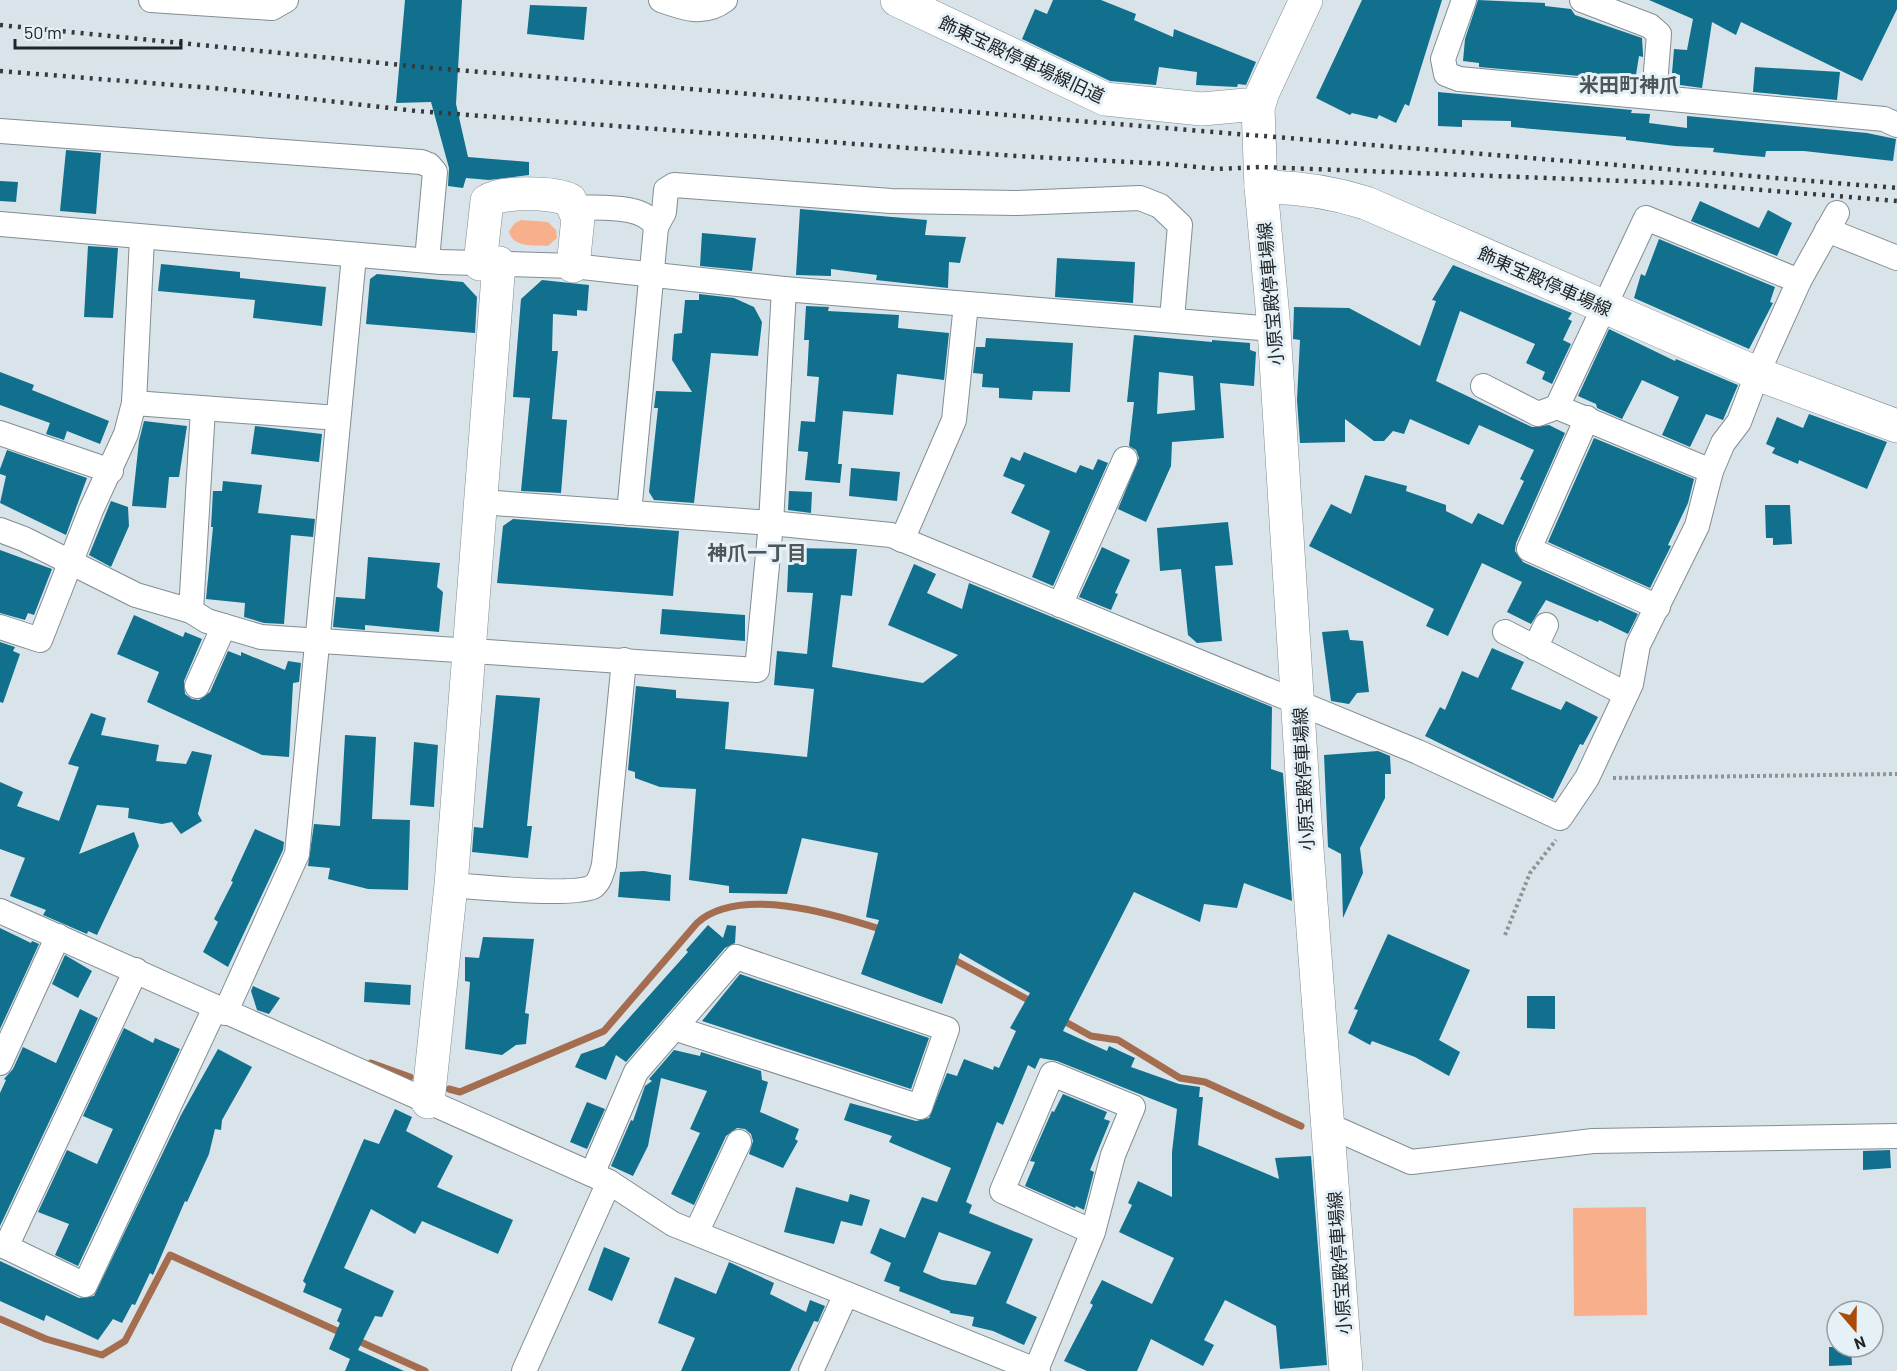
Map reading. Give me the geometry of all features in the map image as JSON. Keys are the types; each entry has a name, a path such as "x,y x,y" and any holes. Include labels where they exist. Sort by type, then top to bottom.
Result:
{"main road":[{"name":"飾東宝殿停車場線旧道","path":"897,0 1105,99 1202,109 1246,105 1258,108"},
{"path":"1261,187 1258,108 1263,92 1306,0"},
{"name":"飾東宝殿停車場線","path":"1261,187 1297,187 1335,193 1366,203 1788,386 1897,426"},
{"name":"小原宝殿停車場線","path":"1261,187 1274,329 1321,1049 1330,1126 1346,1371"},
{"path":"428,1102 451,885 481,502 490,264 484,209 487,201 494,196 507,194 561,197 570,200 578,218 573,266"}],"street":[{"path":"151,0 272,8 286,0"},
{"path":"661,0 695,10 707,9 725,0"},
{"path":"1464,0 1443,59 1446,74 1459,80 1884,119 1897,125"},
{"path":"1582,0 1650,26 1659,34 1654,97"},
{"path":"0,131 421,162 429,165 435,172 426,260"},
{"path":"629,513 656,227 664,212 666,190 674,185 891,201 1017,203 1140,198 1160,206 1180,225 1172,319"},
{"path":"575,207 640,212 653,221 656,227"},
{"path":"1557,407 1646,218 1799,281"},
{"path":"481,502 771,523 891,535 1418,752 1560,818 1587,778 1631,684 1638,645 1697,526 1711,471 1723,443 1739,422 1758,372 1799,281 1832,222 1897,258"},
{"path":"0,224 142,238 262,245 354,255 490,264 573,266 784,289 1274,329"},
{"path":"0,627 40,640 126,434 134,403 142,238"},
{"path":"136,970 3,1246 85,1285 297,854 354,255"},
{"path":"0,530 24,539 136,595 191,611 207,621 261,637 757,670 771,523 784,289"},
{"path":"902,540 954,420 966,304"},
{"path":"1484,386 1538,414 1557,407 1711,471"},
{"path":"134,403 338,418"},
{"path":"191,611 203,409"},
{"path":"1587,418 1529,549 1658,607"},
{"path":"0,433 111,471"},
{"path":"1060,605 1125,459"},
{"path":"1535,648 1546,625"},
{"path":"197,686 224,626"},
{"path":"1505,632 1626,694"},
{"path":"451,885 574,891 594,885 600,878 604,865 624,660"},
{"path":"0,911 136,970 220,1011 600,1178 673,1224 1037,1371 1093,1232 1113,1155 1133,1107 1052,1074 1002,1191 1093,1232"},
{"path":"0,1063 58,936"},
{"path":"524,1371 600,1178 636,1072 674,1028 736,957 947,1029 920,1107 674,1028"},
{"path":"1330,1126 1411,1162 1593,1141 1897,1136"},
{"path":"696,1233 739,1142"},
{"path":"811,1371 846,1294"}],"path":[{"path":"1587,778 1897,774"},
{"path":"1505,934 1530,873 1564,830 1560,818"}],"shaded area":[{"path":"521,220 548,222 556,230 557,238 548,246 519,243 514,240 509,231 515,223"},
{"path":"1646,1207 1647,1315 1574,1316 1573,1208"}],"building":[{"path":"405,0 462,0 456,104 468,157 529,162 529,175 489,180 466,178 463,188 448,186 449,168 431,102 396,103"},
{"path":"1053,0 1101,0 1136,14 1134,20 1173,37 1174,29 1256,62 1246,85 1238,84 1237,87 1196,85 1197,72 1159,67 1156,85 1110,81 1022,39 1035,9 1047,14"},
{"path":"1362,0 1442,0 1409,106 1405,104 1396,123 1379,115 1377,119 1352,113 1350,115 1316,98"},
{"path":"1478,0 1545,3 1545,6 1571,9 1575,15 1642,38 1643,57 1639,56 1635,81 1479,67 1479,63 1463,61 1465,39"},
{"path":"1649,0 1897,0 1897,9 1862,81 1741,22 1736,35 1712,22 1702,88 1680,85 1680,75 1672,73 1674,49 1687,50 1693,19"},
{"path":"530,5 587,7 584,40 527,34"},
{"path":"1755,67 1840,72 1837,100 1753,92"},
{"path":"1438,92 1632,110 1631,113 1650,114 1649,123 1687,128 1687,116 1867,133 1896,139 1893,161 1804,151 1766,151 1765,157 1741,155 1713,152 1714,148 1626,140 1626,137 1511,127 1511,121 1462,120 1462,127 1438,126"},
{"path":"66,150 101,153 96,214 60,211"},
{"path":"0,181 18,182 16,202 0,201"},
{"path":"1700,201 1759,228 1768,210 1792,223 1777,256 1691,221"},
{"path":"800,209 927,220 925,235 966,237 960,263 949,262 948,288 876,280 877,275 831,269 831,276 796,275"},
{"path":"702,233 756,238 752,271 700,266"},
{"path":"1659,239 1775,287 1770,302 1773,303 1749,349 1634,298 1641,274 1645,276"},
{"path":"88,246 118,248 113,318 84,317"},
{"path":"1057,258 1135,262 1133,303 1055,297"},
{"path":"161,264 240,272 240,278 326,287 322,326 253,318 255,300 158,291"},
{"path":"1453,265 1572,313 1568,319 1572,321 1563,340 1571,344 1552,384 1542,379 1545,372 1526,363 1535,344 1460,311 1436,381 1532,427 1549,425 1565,433 1516,543 1515,551 1523,562 1638,614 1628,634 1599,620 1598,622 1546,600 1531,624 1507,612 1522,582 1482,563 1448,636 1426,626 1434,609 1309,546 1331,504 1351,514 1365,475 1407,486 1406,491 1446,505 1446,511 1472,524 1478,513 1503,525 1524,481 1520,479 1534,450 1479,425 1469,445 1410,419 1404,434 1393,431 1384,441 1374,441 1345,419 1345,442 1300,443 1297,400 1300,340 1293,339 1294,307 1349,308 1420,346 1436,301 1432,300"},
{"path":"377,274 463,282 477,297 475,333 366,324 370,279"},
{"path":"542,280 589,285 587,311 577,310 577,316 553,314 552,351 558,351 552,419 567,420 561,493 521,491 530,398 513,397 521,299"},
{"path":"699,294 734,298 754,307 762,322 758,356 711,353 694,503 654,500 649,492 658,408 654,408 656,391 692,392 672,360 674,334 682,333 685,300 699,300"},
{"path":"806,306 829,307 828,311 899,315 898,328 949,333 944,380 897,374 893,415 843,411 838,464 842,464 840,483 805,480 808,452 798,451 801,421 815,422 819,377 807,376 809,340 804,340"},
{"path":"1609,329 1675,361 1676,359 1738,385 1723,420 1706,414 1690,447 1662,435 1679,397 1642,380 1622,419 1597,408 1596,404 1578,396"},
{"path":"1134,335 1250,343 1250,350 1256,352 1254,386 1220,383 1224,438 1172,442 1171,466 1146,522 1118,509 1139,458 1136,450 1129,446 1134,402 1127,402","holes":["1159,372 1193,376 1195,410 1157,414"]},
{"path":"986,338 1073,343 1070,392 1033,391 1032,400 999,398 999,388 982,387 983,374 973,373 976,347 985,347"},
{"path":"0,372 34,385 32,390 109,421 100,444 67,431 64,440 46,434 50,423 0,405"},
{"path":"1809,414 1887,442 1867,489 1799,460 1798,464 1772,453 1775,448 1766,444 1777,417 1803,428"},
{"path":"144,421 187,426 179,477 169,477 166,508 132,506 139,441"},
{"path":"255,426 322,434 319,462 251,454"},
{"path":"1594,438 1694,479 1688,503 1668,545 1671,546 1650,588 1548,542"},
{"path":"7,450 87,478 66,535 0,503 6,476 0,474 0,469"},
{"path":"1024,452 1076,473 1080,465 1093,470 1098,459 1108,463 1053,586 1032,577 1050,531 1011,513 1025,485 1003,476 1011,457 1020,461"},
{"path":"851,468 900,472 897,501 849,496"},
{"path":"223,481 262,485 258,513 315,519 313,537 291,535 284,624 264,623 244,617 245,603 206,599 213,527 211,527 213,491 222,491"},
{"path":"789,491 812,492 811,513 788,510"},
{"path":"111,501 128,507 129,526 111,567 89,555"},
{"path":"1765,505 1790,505 1792,544 1773,545 1773,538 1766,538"},
{"path":"513,519 679,531 673,596 497,583 503,526"},
{"path":"1228,522 1233,565 1215,566 1222,641 1197,643 1188,635 1181,569 1160,571 1157,528"},
{"path":"1102,547 1130,560 1115,593 1118,594 1111,610 1079,597"},
{"path":"789,548 857,549 852,596 841,595 832,667 923,683 958,655 888,625 914,564 936,574 927,593 962,609 969,583 1272,707 1271,769 1283,773 1292,901 1244,883 1237,908 1204,904 1200,922 1134,892 1063,1031 1107,1051 1109,1046 1135,1058 1131,1067 1179,1084 1200,1087 1199,1097 1203,1097 1198,1145 1279,1179 1275,1158 1311,1156 1327,1365 1280,1369 1276,1326 1225,1300 1204,1340 1214,1345 1203,1366 1151,1339 1137,1371 1087,1371 1064,1361 1093,1305 1090,1303 1102,1280 1152,1304 1174,1258 1119,1232 1132,1205 1128,1203 1138,1181 1172,1197 1172,1152 1177,1109 1057,1061 1040,1058 1035,1069 1028,1065 1003,1125 997,1122 966,1202 972,1205 969,1213 1033,1239 1006,1303 1037,1317 1024,1345 993,1331 972,1326 974,1317 950,1313 950,1311 899,1291 900,1287 884,1281 891,1263 870,1253 880,1228 905,1238 922,1197 937,1202 951,1168 889,1142 892,1136 844,1120 850,1103 916,1121 929,1118 947,1073 957,1076 964,1059 993,1070 994,1066 999,1068 1016,1031 1010,1028 1030,993 960,953 942,1004 861,974 879,920 866,917 878,853 802,838 787,894 729,893 729,886 689,880 696,789 660,787 635,778 635,772 628,770 636,686 676,690 676,698 729,702 725,749 807,757 814,689 774,685 777,651 807,654 813,593 787,592","holes":["939,1232 991,1252 976,1285 942,1280 923,1272"]},
{"path":"0,550 52,569 34,615 28,613 25,620 0,613"},
{"path":"368,557 440,563 437,587 443,592 439,632 365,625 365,630 333,627 336,597 365,599"},
{"path":"662,609 745,615 745,641 660,634"},
{"path":"134,615 183,637 185,632 202,639 184,681 185,694 192,699 199,700 210,692 228,651 241,656 241,652 285,670 288,661 301,663 299,682 293,683 289,757 262,755 147,702 159,672 117,654"},
{"path":"1348,630 1350,640 1363,641 1369,692 1357,693 1349,704 1331,701 1322,632"},
{"path":"0,642 15,647 13,651 20,654 3,703 0,702"},
{"path":"1492,648 1524,662 1511,689 1561,710 1566,701 1598,717 1583,745 1580,744 1553,799 1425,736 1440,707 1445,710 1462,671 1478,678"},
{"path":"496,695 540,698 527,826 532,826 528,858 472,852 474,827 483,828"},
{"path":"91,713 106,718 101,735 159,745 156,761 186,764 192,751 212,755 198,814 202,821 181,834 172,822 162,824 128,818 129,808 97,805 79,854 134,832 139,846 97,935 88,931 87,934 43,915 46,910 10,896 25,858 0,849 0,782 23,792 17,806 59,821 79,767 68,764"},
{"path":"345,735 376,737 372,819 410,820 408,890 368,889 328,879 330,868 308,866 314,824 340,826"},
{"path":"414,742 438,745 434,807 410,805"},
{"path":"1378,751 1390,756 1391,774 1385,774 1385,798 1360,848 1363,873 1343,918 1341,854 1328,847 1324,755"},
{"path":"255,829 284,842 283,850 228,967 203,952 218,922 214,919 233,882 231,881"},
{"path":"644,871 671,875 670,901 618,897 620,872"},
{"path":"708,925 723,938 727,925 736,926 735,943 725,948 626,1062 616,1055 606,1080 575,1067 581,1054 604,1046 688,952 686,950"},
{"path":"0,928 31,943 32,941 39,944 0,1029"},
{"path":"1388,934 1470,970 1439,1040 1460,1052 1449,1076 1415,1057 1372,1041 1370,1045 1348,1033 1358,1010 1354,1009"},
{"path":"483,937 534,939 525,1013 529,1014 526,1044 516,1045 502,1055 465,1049 470,982 465,981 465,957 479,958"},
{"path":"65,955 92,971 78,998 52,984"},
{"path":"740,974 929,1038 911,1089 702,1021"},
{"path":"365,982 411,985 410,1005 364,1002"},
{"path":"253,986 280,998 269,1014 257,1010 251,991"},
{"path":"1527,996 1555,996 1555,1029 1527,1028"},
{"path":"80,1009 98,1018 0,1226 0,1093 6,1080 4,1079 13,1069 23,1047 56,1063"},
{"path":"124,1028 153,1043 155,1038 180,1049 78,1266 55,1255 69,1224 38,1212 67,1150 97,1164 113,1129 83,1116"},
{"path":"218,1049 252,1067 222,1120 221,1130 215,1129 209,1154 187,1202 185,1201 153,1275 150,1273 135,1305 132,1304 122,1323 113,1319 98,1340 46,1315 44,1321 0,1301 0,1261 79,1298 94,1296 181,1115"},
{"path":"674,1050 700,1056 701,1052 761,1071 762,1080 768,1082 760,1112 799,1129 795,1139 798,1141 783,1168 749,1154 753,1141 751,1134 745,1129 737,1128 726,1136 694,1205 671,1194 700,1133 690,1129 707,1091 661,1078 648,1146 633,1176 611,1166 631,1120 633,1121 645,1086 652,1081 649,1079"},
{"path":"1063,1094 1107,1112 1104,1119 1110,1121 1090,1170 1094,1172 1084,1210 1025,1186 1035,1162 1030,1161 1052,1111 1054,1112"},
{"path":"587,1102 605,1109 587,1149 570,1142"},
{"path":"395,1109 412,1117 406,1131 453,1156 437,1187 513,1220 498,1254 422,1221 415,1234 371,1209 344,1268 394,1291 382,1317 375,1316 358,1350 404,1371 345,1371 350,1359 329,1349 340,1323 337,1321 342,1309 303,1292 306,1284 303,1281 364,1139 379,1144"},
{"path":"1890,1150 1891,1168 1863,1170 1863,1151"},
{"path":"796,1187 848,1202 850,1194 870,1200 862,1226 841,1221 834,1244 784,1232"},
{"path":"604,1247 630,1258 612,1301 588,1290"},
{"path":"729,1262 774,1283 770,1294 806,1312 810,1300 825,1306 818,1322 814,1321 790,1371 681,1371 695,1338 658,1323 675,1277 716,1294"},
{"path":"1829,1359 1852,1359 1852,1365 1829,1366"}],"waterway":[{"path":"449,1089 460,1092 604,1031 697,923 715,912 737,906 761,904 787,906 839,917 883,930"},
{"path":"949,957 1034,1003"},
{"path":"1062,1020 1091,1036 1118,1040 1180,1078 1205,1082 1301,1126"},
{"path":"371,1063 410,1077"},
{"path":"0,1319 46,1339 102,1355 125,1341 170,1255 344,1334"},
{"path":"354,1339 425,1371"}],"railway":[{"path":"0,25 421,67 1897,188"},
{"path":"0,71 224,89 416,111 1016,156 1168,164 1216,169 1261,167 1677,183 1897,201"}],"district":[{"name":"米田町神爪","path":"1629,84"},
{"name":"神爪一丁目","path":"757,552"}]}
